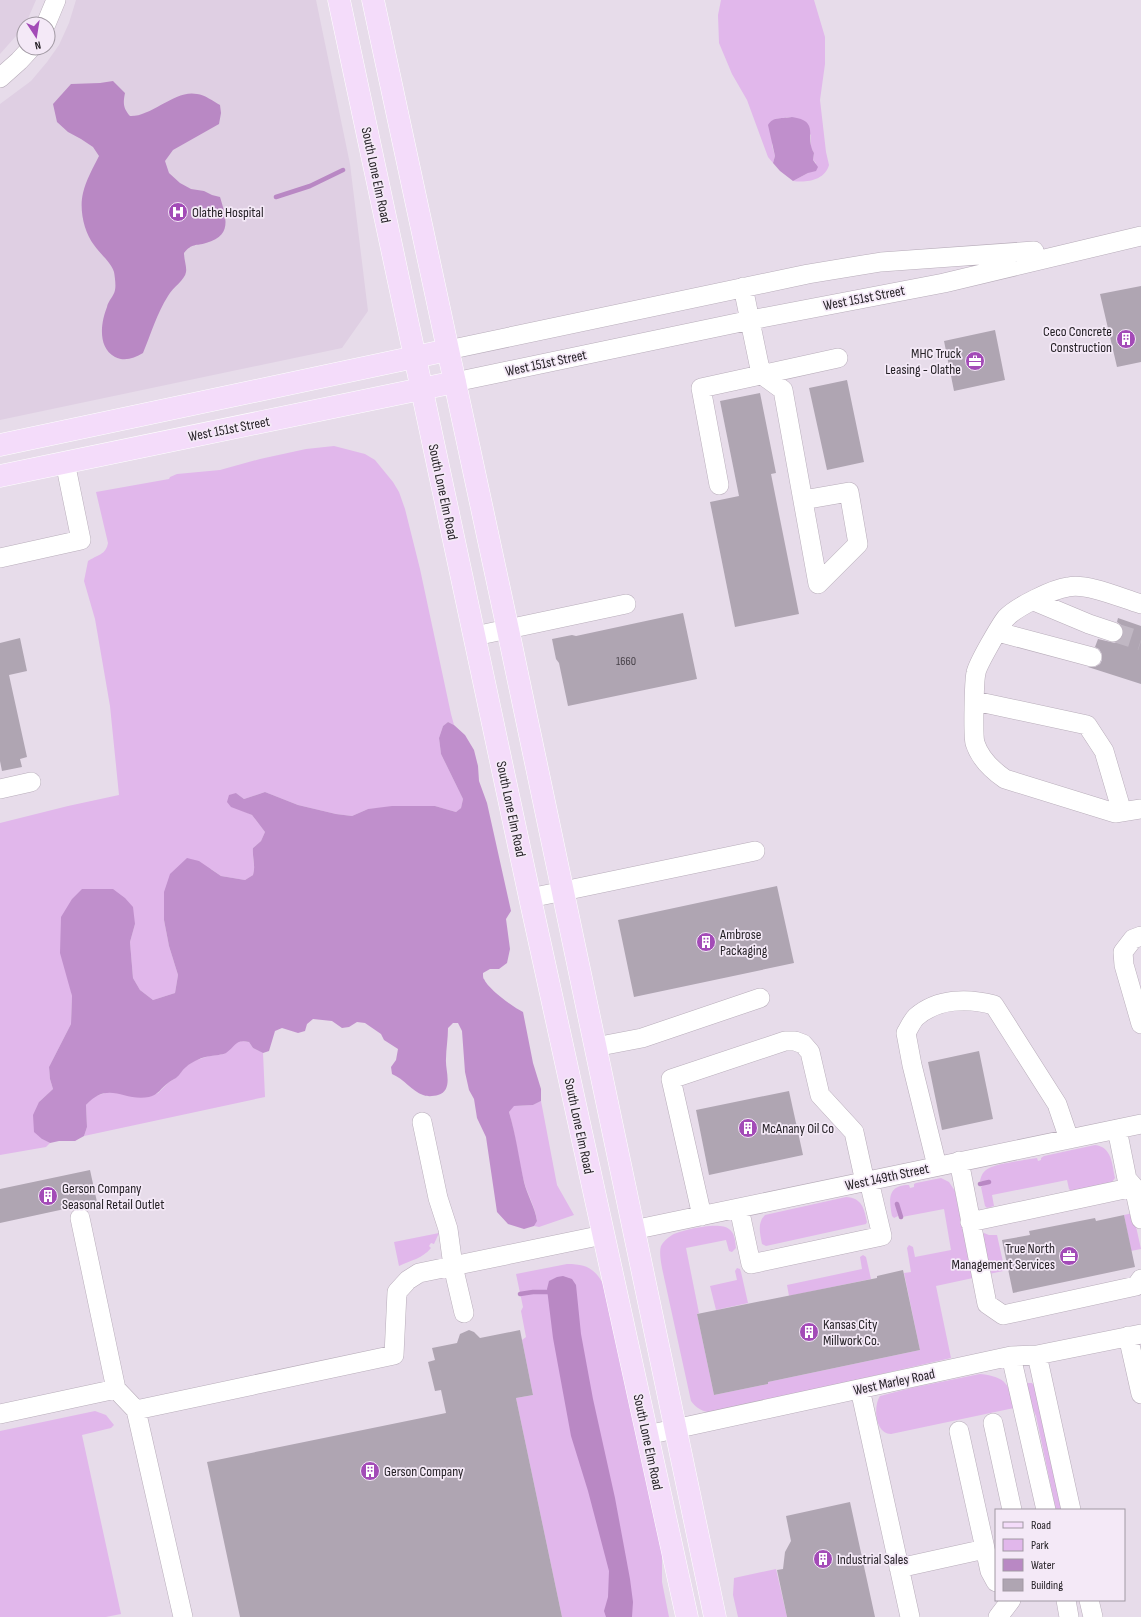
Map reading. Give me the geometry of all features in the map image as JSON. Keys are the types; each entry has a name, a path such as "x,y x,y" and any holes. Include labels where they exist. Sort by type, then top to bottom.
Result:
{"main road":[{"name":"South Lone Elm Road","path":"339,0 530,898 687,1617"},
{"name":"South Lone Elm Road","path":"373,0 508,630 715,1617"},
{"name":"West 151st Street","path":"0,445 448,350"},
{"name":"West 151st Street","path":"0,476 455,382"}],"street":[{"path":"49,16 56,0"},
{"path":"0,78 24,56"},
{"name":"West 151st Street","path":"455,382 751,320 944,283 1141,236"},
{"name":"West 151st Street","path":"448,350 743,287 808,274 881,262 1092,247"},
{"path":"743,287 761,374 783,390 818,584 858,544 849,492 803,500"},
{"path":"718,485 701,388 838,358"},
{"path":"0,558 82,540 65,462"},
{"path":"1141,604 1083,586 1069,587 1056,590 1026,604 1006,617 976,673 974,742 981,757 994,771 1005,779 1115,813 1141,809"},
{"path":"1034,601 1089,624 1113,632"},
{"path":"474,636 626,604"},
{"path":"998,632 1092,657"},
{"path":"975,701 1087,725 1104,751 1122,812"},
{"path":"0,789 31,782"},
{"path":"530,898 755,851"},
{"path":"1141,936 1133,939 1123,952 1124,965 1141,1024"},
{"path":"595,1047 642,1038 760,998"},
{"path":"937,1166 912,1065 906,1033 915,1018 933,1005 956,1001 979,1001 994,1005 1057,1104 1069,1139"},
{"path":"702,1216 672,1079 785,1041 795,1041 803,1044 810,1052 820,1095 854,1132 882,1236 751,1264 739,1208"},
{"path":"422,1122 438,1198 448,1229 453,1266 464,1313"},
{"name":"West 149th Street","path":"633,1230 1141,1124"},
{"path":"1117,1129 1127,1179 1134,1187 1141,1219"},
{"path":"959,1161 970,1222 988,1304 1003,1315 1136,1286 1141,1279"},
{"path":"970,1222 1134,1187"},
{"path":"80,1218 116,1389 136,1410 183,1617"},
{"path":"136,1410 394,1355 397,1292 408,1280 419,1273 603,1235"},
{"path":"1134,1335 1141,1394"},
{"name":"West Marley Road","path":"647,1436 1011,1356 1037,1355 1134,1335"},
{"path":"1037,1355 1071,1509"},
{"path":"1011,1356 1046,1509"},
{"path":"0,1414 116,1389"},
{"path":"860,1389 910,1617"},
{"path":"993,1423 1012,1509"},
{"path":"959,1431 990,1571 995,1580"},
{"path":"899,1568 985,1549"},
{"path":"998,1617 1010,1601"},
{"path":"1066,1601 1069,1617"},
{"path":"1089,1601 1092,1617"}],"shaded area":[{"path":"0,0 36,0 29,16 16,16 16,36 0,54"},
{"name":"Olathe Hospital","path":"76,0 316,0 350,164 368,311 342,348 0,420 0,104 31,81 51,56 56,56 56,49 69,23"},
{"path":"792,117 801,119 809,126 811,147 814,153 813,160 818,167 816,171 808,173 793,181 780,171 773,163 775,156 768,125 775,119"},
{"path":"448,722 454,725 465,735 474,750 478,766 479,781 487,803 511,911 506,919 510,949 507,963 499,969 490,969 483,973 483,976 486,983 495,993 523,1012 533,1063 541,1089 541,1101 533,1105 514,1106 509,1112 516,1138 524,1182 536,1216 537,1221 534,1226 524,1229 508,1224 497,1212 486,1137 477,1118 474,1099 469,1090 465,1072 462,1031 458,1023 453,1023 448,1028 446,1064 448,1079 446,1089 438,1095 423,1095 392,1074 391,1067 396,1060 398,1049 384,1040 381,1034 365,1023 357,1022 349,1027 342,1028 332,1021 313,1019 307,1024 305,1031 298,1033 282,1028 275,1031 269,1051 263,1053 253,1048 249,1042 241,1041 226,1053 204,1057 186,1067 177,1077 152,1096 140,1098 109,1093 102,1094 94,1098 86,1105 87,1127 84,1136 75,1141 59,1141 50,1143 42,1139 34,1132 33,1115 39,1102 53,1089 49,1067 71,1024 72,996 60,953 61,917 72,899 82,889 113,889 125,898 133,907 135,924 130,942 133,978 140,990 153,1000 175,993 178,975 169,946 164,920 164,892 170,874 187,858 199,861 221,876 245,880 253,875 253,848 261,841 265,832 252,815 231,807 227,802 229,795 236,793 244,799 265,792 298,805 336,814 352,816 368,809 392,806 435,806 456,812 461,808 463,799 441,754 439,738 443,726"}],"green space":[{"path":"721,0 814,0 825,37 825,64 820,100 829,165 824,174 820,177 809,181 793,181 808,173 816,163 813,160 814,153 811,148 811,135 792,117 775,119 772,145 775,156 773,163 768,157 747,100 732,74 719,43 718,15"},
{"path":"334,446 365,454 375,460 393,482 399,492 405,509 420,569 454,725 448,722 443,726 439,738 441,754 463,799 461,808 456,812 435,806 368,809 352,816 336,814 298,805 265,792 244,799 236,793 243,811 252,815 265,832 261,841 253,848 253,875 245,880 221,876 211,869 164,920 169,946 178,975 175,993 153,1000 140,990 133,978 130,942 135,924 95,890 82,889 68,976 72,996 71,1024 49,1067 53,1089 39,1102 42,1139 50,1143 46,1147 0,1155 0,823 119,795 110,706 95,619 84,581 88,561 101,554 107,547 108,543 96,492 169,479 177,474 220,470 306,449"},
{"path":"236,1042 249,1042 253,1048 263,1053 265,1097 84,1136 87,1127 86,1105 93,1097 108,1092 148,1097 158,1093 168,1083 177,1077 185,1067 194,1061 209,1056 224,1054"},
{"path":"541,1101 557,1185 574,1215 539,1227 534,1226 537,1220 525,1185 509,1112 513,1106 533,1105"},
{"path":"1095,1145 1101,1146 1105,1149 1110,1157 1115,1178 1112,1182 1071,1191 1067,1180 992,1195 994,1206 987,1208 985,1206 981,1187 985,1184 984,1181 980,1181 984,1172 989,1168 1007,1163 1037,1158 1038,1161 1044,1156"},
{"path":"941,1178 949,1182 955,1191 973,1278 936,1286 951,1358 712,1413 700,1409 693,1404 691,1401 661,1263 660,1248 667,1239 672,1235 684,1231 710,1226 724,1227 729,1229 732,1233 736,1248 732,1252 729,1251 726,1240 686,1248 699,1313 697,1314 714,1395 768,1384 768,1382 920,1350 904,1273 911,1272 907,1248 909,1245 913,1247 915,1257 951,1250 944,1209 902,1217 898,1202 896,1203 898,1216 894,1218 892,1216 890,1199 891,1194 897,1188 909,1185 910,1188 914,1187 914,1184 916,1183"},
{"path":"846,1197 856,1199 859,1202 866,1217 866,1224 766,1246 762,1244 760,1225 762,1218 765,1215"},
{"path":"1133,1213 1141,1249 1131,1251 1124,1215"},
{"path":"439,1233 434,1244 431,1243 429,1246 431,1248 428,1252 399,1266 394,1242"},
{"path":"984,1233 989,1235 997,1235 1003,1262 1007,1261 1008,1270 989,1274 982,1236"},
{"path":"863,1255 866,1257 871,1279 789,1296 787,1285 862,1269 860,1257"},
{"path":"567,1264 580,1265 590,1269 598,1276 605,1287 662,1553 662,1582 669,1617 562,1617 516,1398 533,1395 522,1340 526,1337 521,1311 523,1307 516,1274"},
{"path":"737,1268 740,1269 741,1272 748,1303 716,1310 710,1286 737,1280 735,1271"},
{"path":"980,1374 996,1377 1005,1383 1008,1387 1014,1408 891,1434 886,1433 879,1425 876,1412 880,1396"},
{"path":"1032,1383 1037,1391 1064,1509 1056,1509 1036,1416 1032,1407 1027,1384"},
{"path":"95,1411 106,1415 114,1425 111,1428 82,1435 121,1614 106,1617 0,1617 0,1431"},
{"path":"776,1569 787,1617 738,1617 733,1595 734,1578"}],"water":[{"path":"113,81 125,93 124,105 130,116 146,112 181,95 189,94 197,94 209,98 220,105 221,113 219,124 173,150 165,161 169,173 180,183 191,189 204,191 220,197 225,218 224,231 215,240 192,246 184,253 186,268 185,275 170,293 157,316 143,353 133,358 126,359 115,357 109,353 103,341 103,320 115,290 114,274 113,268 90,240 82,213 84,188 99,156 93,147 68,132 57,122 53,104 71,84"},
{"path":"563,1276 572,1279 576,1285 581,1334 630,1579 633,1602 632,1617 606,1617 604,1611 608,1597 609,1571 588,1491 571,1436 553,1338 547,1289 549,1281"}],"building":[{"name":"Ceco Concrete Construction","path":"1141,286 1141,362 1117,367 1100,294"},
{"name":"MHC Truck Leasing - Olathe","path":"995,330 1005,380 954,391 944,341"},
{"path":"847,380 864,462 827,470 809,388"},
{"path":"760,393 776,473 771,474 799,614 735,627 710,502 739,496 720,401"},
{"path":"683,613 697,679 568,706 559,663 556,659 552,639 572,635 576,636"},
{"path":"1118,618 1141,626 1141,684 1088,667 1095,667 1100,664 1102,660 1102,654 1099,649 1095,647 1098,639 1115,643 1123,636 1124,629 1117,622"},
{"path":"20,638 27,671 9,675 27,757 20,759 22,767 2,771 0,761 0,643"},
{"name":"Ambrose Packaging","path":"777,886 794,963 634,997 618,920"},
{"path":"979,1051 993,1119 942,1130 928,1062"},
{"name":"McAnany Oil Co","path":"789,1091 803,1155 709,1175 696,1110"},
{"name":"Gerson Company Seasonal Retail Outlet","path":"90,1170 97,1202 0,1223 0,1189"},
{"name":"True North Management Services","path":"1124,1215 1135,1267 1013,1293 1002,1240 1030,1235 1029,1231 1095,1218 1096,1221"},
{"name":"Kansas City Millwork Co.","path":"903,1270 920,1350 714,1395 697,1314 877,1278 877,1276"},
{"name":"Gerson Company","path":"469,1330 474,1332 480,1338 520,1330 533,1395 516,1398 562,1617 240,1617 207,1462 446,1413 441,1390 435,1391 428,1362 435,1360 432,1348 457,1343 460,1334"},
{"name":"Industrial Sales","path":"850,1502 875,1617 787,1617 777,1570 783,1569 785,1552 791,1541 786,1516"}],"waterway":[{"path":"276,197 310,186 343,170"},
{"path":"980,1184 989,1182"},
{"path":"897,1204 901,1217"},
{"path":"520,1294 548,1292"}],"tunnel":[{"path":"1113,632 1141,641"}],"place":[{"name":"Olathe Hospital","path":"178,212"},
{"name":"Ceco Concrete Construction","path":"1126,339"},
{"name":"MHC Truck Leasing - Olathe","path":"975,361"},
{"name":"Ambrose Packaging","path":"706,942"},
{"name":"McAnany Oil Co","path":"748,1128"},
{"name":"Gerson Company Seasonal Retail Outlet","path":"48,1196"},
{"name":"True North Management Services","path":"1069,1256"},
{"name":"Kansas City Millwork Co.","path":"809,1332"},
{"name":"Gerson Company","path":"370,1471"},
{"name":"Industrial Sales","path":"823,1559"}]}
